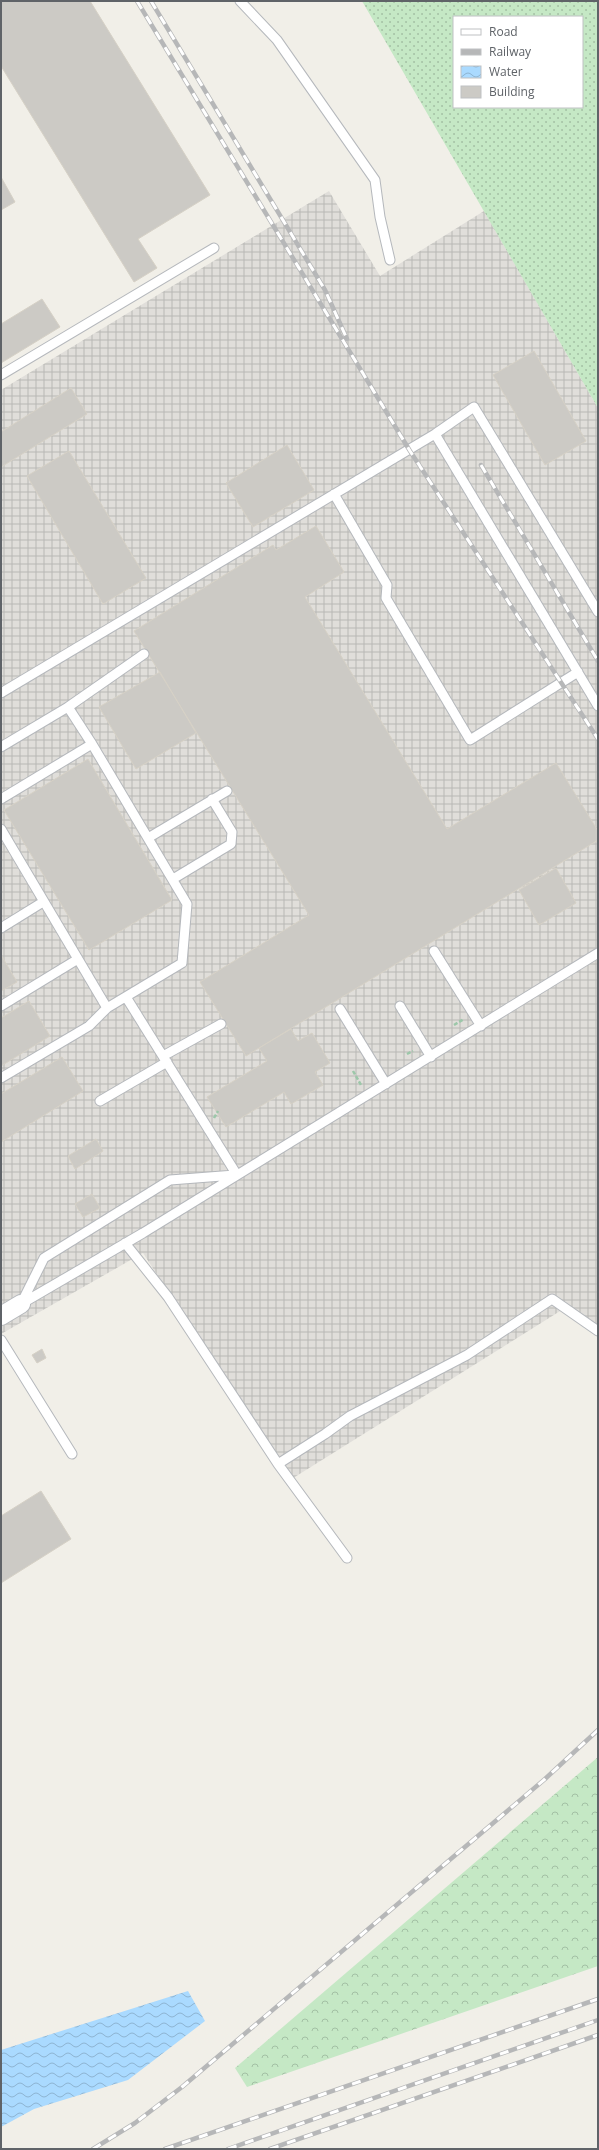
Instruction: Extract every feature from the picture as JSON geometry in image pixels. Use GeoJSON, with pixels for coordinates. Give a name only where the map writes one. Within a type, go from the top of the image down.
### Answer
{"type":"FeatureCollection","features":[{"type":"Feature","properties":{"kind":"street"},"geometry":{"type":"LineString","coordinates":[[2,1312],[21,1304]]}},
{"type":"Feature","properties":{"kind":"lane"},"geometry":{"type":"LineString","coordinates":[[240,1],[277,40],[375,180],[380,217],[390,260]]}},
{"type":"Feature","properties":{"kind":"lane"},"geometry":{"type":"LineString","coordinates":[[1,375],[214,248]]}},
{"type":"Feature","properties":{"kind":"lane"},"geometry":{"type":"LineString","coordinates":[[1,693],[435,434],[474,407],[598,612]]}},
{"type":"Feature","properties":{"kind":"lane"},"geometry":{"type":"LineString","coordinates":[[435,434],[598,706]]}},
{"type":"Feature","properties":{"kind":"lane"},"geometry":{"type":"LineString","coordinates":[[334,494],[387,585],[386,598],[470,740],[578,672]]}},
{"type":"Feature","properties":{"kind":"lane"},"geometry":{"type":"LineString","coordinates":[[1,748],[68,707],[144,654]]}},
{"type":"Feature","properties":{"kind":"lane"},"geometry":{"type":"LineString","coordinates":[[1,1078],[89,1026],[107,1008],[182,963],[188,904],[92,744],[68,707]]}},
{"type":"Feature","properties":{"kind":"lane"},"geometry":{"type":"LineString","coordinates":[[1,799],[92,744]]}},
{"type":"Feature","properties":{"kind":"lane"},"geometry":{"type":"LineString","coordinates":[[148,838],[226,791]]}},
{"type":"Feature","properties":{"kind":"lane"},"geometry":{"type":"LineString","coordinates":[[173,879],[231,844],[232,832],[212,799]]}},
{"type":"Feature","properties":{"kind":"lane"},"geometry":{"type":"LineString","coordinates":[[1,829],[107,1008]]}},
{"type":"Feature","properties":{"kind":"lane"},"geometry":{"type":"LineString","coordinates":[[1,928],[44,902]]}},
{"type":"Feature","properties":{"kind":"lane"},"geometry":{"type":"LineString","coordinates":[[434,951],[481,1026]]}},
{"type":"Feature","properties":{"kind":"lane"},"geometry":{"type":"LineString","coordinates":[[21,1304],[237,1175],[598,953]]}},
{"type":"Feature","properties":{"kind":"lane"},"geometry":{"type":"LineString","coordinates":[[1,1006],[78,959]]}},
{"type":"Feature","properties":{"kind":"lane"},"geometry":{"type":"LineString","coordinates":[[126,997],[237,1175]]}},
{"type":"Feature","properties":{"kind":"lane"},"geometry":{"type":"LineString","coordinates":[[400,1006],[430,1057]]}},
{"type":"Feature","properties":{"kind":"lane"},"geometry":{"type":"LineString","coordinates":[[340,1008],[386,1084]]}},
{"type":"Feature","properties":{"kind":"lane"},"geometry":{"type":"LineString","coordinates":[[100,1101],[221,1024]]}},
{"type":"Feature","properties":{"kind":"lane"},"geometry":{"type":"LineString","coordinates":[[21,1304],[44,1258],[170,1180],[237,1175]]}},
{"type":"Feature","properties":{"kind":"lane"},"geometry":{"type":"LineString","coordinates":[[125,1243],[168,1297],[278,1464],[347,1558]]}},
{"type":"Feature","properties":{"kind":"lane"},"geometry":{"type":"LineString","coordinates":[[278,1464],[350,1416],[467,1355],[552,1299],[598,1331]]}},
{"type":"Feature","properties":{"kind":"lane"},"geometry":{"type":"LineString","coordinates":[[1,1340],[72,1454]]}},
{"type":"Feature","properties":{"kind":"shaded area"},"geometry":{"type":"Polygon","coordinates":[[[329,191],[380,276],[484,211],[598,408],[598,1331],[565,1308],[290,1480],[143,1253],[1,1334],[1,390],[329,191]]]}},
{"type":"Feature","properties":{"kind":"green space"},"geometry":{"type":"Polygon","coordinates":[[[362,1],[598,1],[598,408],[362,1]]]}},
{"type":"Feature","properties":{"kind":"green space"},"geometry":{"type":"Polygon","coordinates":[[[598,1757],[598,1966],[247,2087],[235,2068],[598,1757]]]}},
{"type":"Feature","properties":{"kind":"water"},"geometry":{"type":"Polygon","coordinates":[[[188,1991],[205,2021],[128,2080],[34,2109],[1,2127],[1,2050],[188,1991]]]}},
{"type":"Feature","properties":{"kind":"building"},"geometry":{"type":"Polygon","coordinates":[[[1,1],[90,1],[210,195],[138,239],[157,268],[134,282],[1,66],[1,1]]]}},
{"type":"Feature","properties":{"kind":"building"},"geometry":{"type":"Polygon","coordinates":[[[1,177],[15,202],[1,210],[1,177]]]}},
{"type":"Feature","properties":{"kind":"building"},"geometry":{"type":"Polygon","coordinates":[[[42,299],[60,327],[1,363],[1,324],[42,299]]]}},
{"type":"Feature","properties":{"kind":"building"},"geometry":{"type":"Polygon","coordinates":[[[534,351],[586,441],[545,465],[493,375],[534,351]]]}},
{"type":"Feature","properties":{"kind":"building"},"geometry":{"type":"Polygon","coordinates":[[[71,388],[87,414],[1,467],[1,432],[71,388]]]}},
{"type":"Feature","properties":{"kind":"building"},"geometry":{"type":"Polygon","coordinates":[[[287,445],[314,490],[253,527],[226,483],[287,445]]]}},
{"type":"Feature","properties":{"kind":"building"},"geometry":{"type":"Polygon","coordinates":[[[69,451],[146,578],[103,604],[27,476],[69,451]]]}},
{"type":"Feature","properties":{"kind":"building"},"geometry":{"type":"Polygon","coordinates":[[[316,526],[344,572],[305,597],[447,829],[556,763],[598,831],[598,840],[246,1056],[200,982],[309,915],[134,631],[273,545],[276,550],[316,526]]]}},
{"type":"Feature","properties":{"kind":"building"},"geometry":{"type":"Polygon","coordinates":[[[160,672],[196,733],[136,769],[99,707],[160,672]]]}},
{"type":"Feature","properties":{"kind":"building"},"geometry":{"type":"Polygon","coordinates":[[[88,759],[172,900],[89,950],[4,810],[88,759]]]}},
{"type":"Feature","properties":{"kind":"building"},"geometry":{"type":"Polygon","coordinates":[[[556,868],[576,903],[539,925],[519,890],[556,868]]]}},
{"type":"Feature","properties":{"kind":"building"},"geometry":{"type":"Polygon","coordinates":[[[1,955],[17,982],[1,991],[1,955]]]}},
{"type":"Feature","properties":{"kind":"building"},"geometry":{"type":"Polygon","coordinates":[[[29,1001],[50,1036],[1,1066],[1,1018],[29,1001]]]}},
{"type":"Feature","properties":{"kind":"building"},"geometry":{"type":"Polygon","coordinates":[[[291,1029],[298,1041],[312,1033],[330,1063],[315,1072],[323,1085],[291,1104],[284,1092],[226,1127],[207,1097],[267,1061],[259,1048],[291,1029]]]}},
{"type":"Feature","properties":{"kind":"building"},"geometry":{"type":"Polygon","coordinates":[[[62,1057],[83,1091],[1,1142],[1,1094],[62,1057]]]}},
{"type":"Feature","properties":{"kind":"building"},"geometry":{"type":"Polygon","coordinates":[[[96,1139],[103,1151],[75,1169],[68,1156],[96,1139]]]}},
{"type":"Feature","properties":{"kind":"building"},"geometry":{"type":"Polygon","coordinates":[[[92,1194],[100,1208],[83,1217],[75,1204],[92,1194]]]}},
{"type":"Feature","properties":{"kind":"building"},"geometry":{"type":"Polygon","coordinates":[[[42,1349],[46,1358],[37,1363],[32,1355],[42,1349]]]}},
{"type":"Feature","properties":{"kind":"building"},"geometry":{"type":"Polygon","coordinates":[[[41,1491],[71,1539],[1,1583],[1,1516],[41,1491]]]}},
{"type":"Feature","properties":{"kind":"railway"},"geometry":{"type":"LineString","coordinates":[[137,1],[410,451],[598,739]]}},
{"type":"Feature","properties":{"kind":"railway"},"geometry":{"type":"LineString","coordinates":[[151,1],[325,290],[347,339]]}},
{"type":"Feature","properties":{"kind":"railway"},"geometry":{"type":"LineString","coordinates":[[481,465],[598,661]]}},
{"type":"Feature","properties":{"kind":"railway"},"geometry":{"type":"LineString","coordinates":[[93,2149],[135,2123],[182,2087],[545,1779],[598,1730]]}},
{"type":"Feature","properties":{"kind":"railway"},"geometry":{"type":"LineString","coordinates":[[165,2149],[598,1999]]}},
{"type":"Feature","properties":{"kind":"railway"},"geometry":{"type":"LineString","coordinates":[[228,2149],[598,2020]]}},
{"type":"Feature","properties":{"kind":"railway"},"geometry":{"type":"LineString","coordinates":[[270,2149],[598,2035]]}}]}
